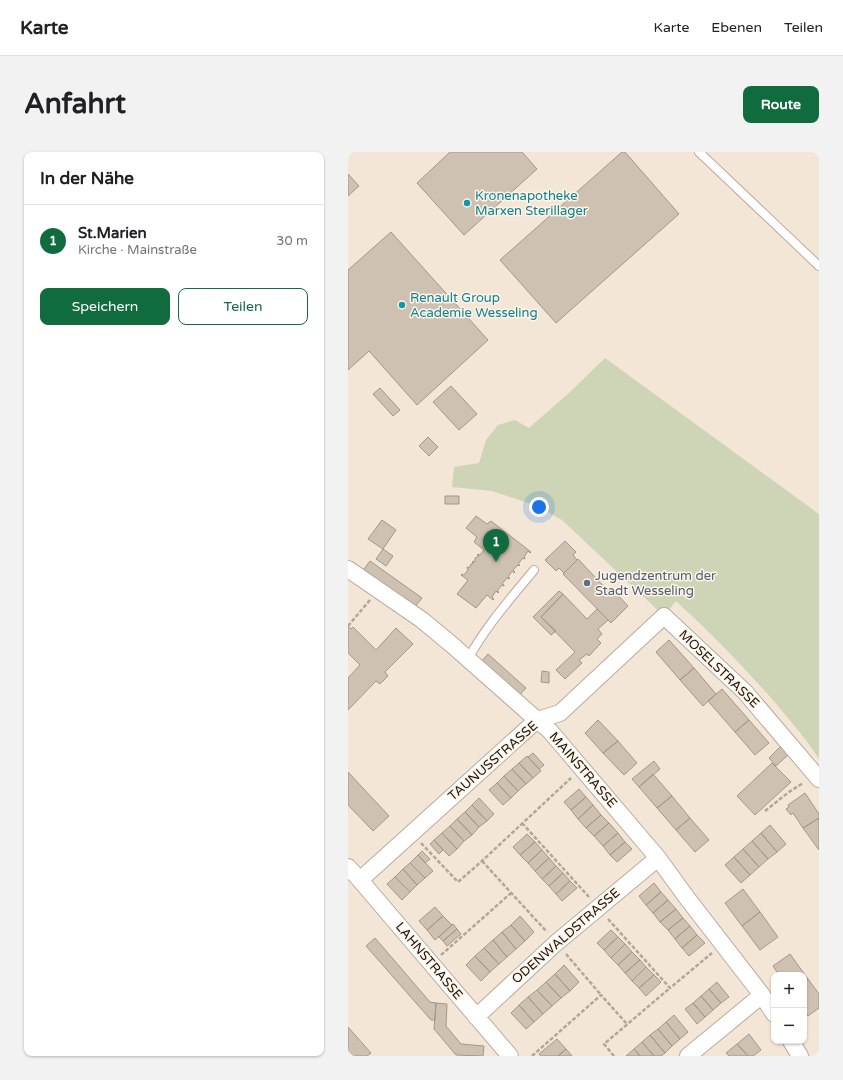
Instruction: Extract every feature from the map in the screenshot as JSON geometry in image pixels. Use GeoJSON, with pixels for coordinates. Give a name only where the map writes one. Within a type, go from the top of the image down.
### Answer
{"type":"FeatureCollection","features":[{"type":"Feature","properties":{"kind":"street","name":"MAINSTRASSE"},"geometry":{"type":"LineString","coordinates":[[348,569],[422,620],[550,731],[658,858],[762,995],[771,1009]]}},
{"type":"Feature","properties":{"kind":"street","name":"TAUNUSSTRASSE"},"geometry":{"type":"LineString","coordinates":[[360,880],[537,720],[560,713],[664,616]]}},
{"type":"Feature","properties":{"kind":"street","name":"MOSELSTRASSE"},"geometry":{"type":"LineString","coordinates":[[664,616],[745,692],[819,778]]}},
{"type":"Feature","properties":{"kind":"street","name":"ODENWALDSTRASSE"},"geometry":{"type":"LineString","coordinates":[[476,1017],[556,943],[658,858]]}},
{"type":"Feature","properties":{"kind":"street","name":"LAHNSTRASSE"},"geometry":{"type":"LineString","coordinates":[[348,867],[510,1056]]}},
{"type":"Feature","properties":{"kind":"street"},"geometry":{"type":"LineString","coordinates":[[688,1056],[762,995]]}},
{"type":"Feature","properties":{"kind":"street"},"geometry":{"type":"LineString","coordinates":[[793,1044],[800,1056]]}},
{"type":"Feature","properties":{"kind":"lane"},"geometry":{"type":"LineString","coordinates":[[699,152],[819,266]]}},
{"type":"Feature","properties":{"kind":"lane"},"geometry":{"type":"LineString","coordinates":[[468,659],[489,627],[534,570]]}},
{"type":"Feature","properties":{"kind":"path"},"geometry":{"type":"LineString","coordinates":[[348,626],[378,590]]}},
{"type":"Feature","properties":{"kind":"path"},"geometry":{"type":"LineString","coordinates":[[412,834],[458,882],[582,768]]}},
{"type":"Feature","properties":{"kind":"path"},"geometry":{"type":"LineString","coordinates":[[765,811],[794,788]]}},
{"type":"Feature","properties":{"kind":"path"},"geometry":{"type":"LineString","coordinates":[[522,823],[670,988]]}},
{"type":"Feature","properties":{"kind":"path"},"geometry":{"type":"LineString","coordinates":[[482,861],[627,1024]]}},
{"type":"Feature","properties":{"kind":"path"},"geometry":{"type":"LineString","coordinates":[[432,964],[511,893]]}},
{"type":"Feature","properties":{"kind":"path"},"geometry":{"type":"LineString","coordinates":[[614,1056],[604,1044],[722,944]]}},
{"type":"Feature","properties":{"kind":"path"},"geometry":{"type":"LineString","coordinates":[[532,1056],[601,994]]}},
{"type":"Feature","properties":{"kind":"green space"},"geometry":{"type":"Polygon","coordinates":[[[605,358],[819,514],[819,759],[794,725],[754,679],[716,639],[676,601],[664,616],[562,520],[537,506],[492,491],[452,487],[454,467],[479,463],[486,440],[498,425],[515,420],[529,428],[570,392],[605,358]]]}},
{"type":"Feature","properties":{"kind":"building","name":"Kronenapotheke Marxen Sterillager"},"geometry":{"type":"Polygon","coordinates":[[[450,152],[522,152],[537,169],[464,235],[417,183],[450,152]]]}},
{"type":"Feature","properties":{"kind":"building"},"geometry":{"type":"Polygon","coordinates":[[[622,152],[625,152],[679,214],[556,323],[500,260],[622,152]]]}},
{"type":"Feature","properties":{"kind":"building"},"geometry":{"type":"Polygon","coordinates":[[[348,174],[359,186],[348,196],[348,174]]]}},
{"type":"Feature","properties":{"kind":"building","name":"Renault Group Academie Wesseling"},"geometry":{"type":"Polygon","coordinates":[[[391,232],[488,340],[417,405],[369,351],[348,370],[348,270],[391,232]]]}},
{"type":"Feature","properties":{"kind":"building"},"geometry":{"type":"Polygon","coordinates":[[[451,386],[477,414],[459,430],[433,402],[451,386]]]}},
{"type":"Feature","properties":{"kind":"building"},"geometry":{"type":"Polygon","coordinates":[[[380,388],[400,410],[393,416],[373,394],[380,388]]]}},
{"type":"Feature","properties":{"kind":"building"},"geometry":{"type":"Polygon","coordinates":[[[428,437],[438,447],[429,456],[419,446],[428,437]]]}},
{"type":"Feature","properties":{"kind":"building"},"geometry":{"type":"Polygon","coordinates":[[[445,496],[459,496],[459,504],[445,504],[445,496]]]}},
{"type":"Feature","properties":{"kind":"building"},"geometry":{"type":"Polygon","coordinates":[[[476,516],[487,524],[491,521],[531,552],[530,553],[528,551],[524,557],[525,559],[523,558],[518,564],[520,565],[513,570],[515,572],[514,573],[512,571],[508,577],[510,578],[507,578],[502,584],[504,586],[502,585],[497,591],[499,592],[498,593],[496,591],[492,597],[494,599],[493,600],[487,595],[476,608],[457,594],[468,580],[461,575],[464,575],[468,570],[467,567],[469,568],[471,564],[474,563],[472,562],[473,561],[475,562],[475,558],[479,556],[477,555],[480,555],[484,550],[474,542],[477,537],[466,528],[476,516]]]}},
{"type":"Feature","properties":{"kind":"building"},"geometry":{"type":"Polygon","coordinates":[[[382,520],[396,530],[383,549],[368,539],[382,520]]]}},
{"type":"Feature","properties":{"kind":"building"},"geometry":{"type":"Polygon","coordinates":[[[565,541],[576,552],[573,555],[577,560],[564,573],[559,568],[556,571],[545,560],[565,541]]]}},
{"type":"Feature","properties":{"kind":"building"},"geometry":{"type":"Polygon","coordinates":[[[383,549],[393,556],[386,566],[376,559],[383,549]]]}},
{"type":"Feature","properties":{"kind":"building","name":"Jugendzentrum der Stadt Wesseling"},"geometry":{"type":"Polygon","coordinates":[[[578,559],[612,595],[615,592],[628,606],[611,623],[563,574],[578,559]]]}},
{"type":"Feature","properties":{"kind":"building"},"geometry":{"type":"Polygon","coordinates":[[[370,561],[422,598],[411,612],[359,576],[370,561]]]}},
{"type":"Feature","properties":{"kind":"building"},"geometry":{"type":"Polygon","coordinates":[[[559,591],[563,594],[541,617],[556,631],[551,635],[533,617],[559,591]]]}},
{"type":"Feature","properties":{"kind":"building"},"geometry":{"type":"Polygon","coordinates":[[[563,594],[587,619],[597,609],[608,620],[598,629],[602,634],[597,639],[601,643],[589,656],[587,654],[579,660],[582,663],[565,679],[556,670],[575,652],[541,617],[563,594]]]}},
{"type":"Feature","properties":{"kind":"building"},"geometry":{"type":"Polygon","coordinates":[[[348,626],[351,629],[353,627],[376,650],[396,628],[413,644],[385,672],[388,676],[380,684],[376,681],[348,710],[348,678],[360,665],[348,653],[348,626]]]}},
{"type":"Feature","properties":{"kind":"building"},"geometry":{"type":"Polygon","coordinates":[[[669,640],[694,668],[680,680],[656,652],[669,640]]]}},
{"type":"Feature","properties":{"kind":"building"},"geometry":{"type":"Polygon","coordinates":[[[488,654],[526,688],[517,698],[479,664],[488,654]]]}},
{"type":"Feature","properties":{"kind":"building"},"geometry":{"type":"Polygon","coordinates":[[[694,668],[716,694],[703,706],[680,680],[694,668]]]}},
{"type":"Feature","properties":{"kind":"building"},"geometry":{"type":"Polygon","coordinates":[[[542,671],[549,672],[549,683],[541,682],[542,671]]]}},
{"type":"Feature","properties":{"kind":"building"},"geometry":{"type":"Polygon","coordinates":[[[722,689],[749,720],[735,732],[708,701],[722,689]]]}},
{"type":"Feature","properties":{"kind":"building"},"geometry":{"type":"Polygon","coordinates":[[[598,720],[618,741],[603,753],[585,733],[598,720]]]}},
{"type":"Feature","properties":{"kind":"building"},"geometry":{"type":"Polygon","coordinates":[[[749,720],[769,743],[755,755],[735,732],[749,720]]]}},
{"type":"Feature","properties":{"kind":"building"},"geometry":{"type":"Polygon","coordinates":[[[618,741],[637,763],[624,775],[603,753],[618,741]]]}},
{"type":"Feature","properties":{"kind":"building"},"geometry":{"type":"Polygon","coordinates":[[[781,746],[789,754],[776,766],[769,758],[781,746]]]}},
{"type":"Feature","properties":{"kind":"building"},"geometry":{"type":"Polygon","coordinates":[[[533,753],[544,765],[539,769],[528,757],[533,753]]]}},
{"type":"Feature","properties":{"kind":"building"},"geometry":{"type":"Polygon","coordinates":[[[527,756],[541,771],[533,778],[519,763],[527,756]]]}},
{"type":"Feature","properties":{"kind":"building"},"geometry":{"type":"Polygon","coordinates":[[[654,761],[660,769],[639,787],[632,779],[654,761]]]}},
{"type":"Feature","properties":{"kind":"building"},"geometry":{"type":"Polygon","coordinates":[[[519,763],[533,778],[526,784],[512,769],[519,763]]]}},
{"type":"Feature","properties":{"kind":"building"},"geometry":{"type":"Polygon","coordinates":[[[772,763],[791,782],[755,815],[737,796],[772,763]]]}},
{"type":"Feature","properties":{"kind":"building"},"geometry":{"type":"Polygon","coordinates":[[[512,769],[526,784],[518,791],[504,776],[512,769]]]}},
{"type":"Feature","properties":{"kind":"building"},"geometry":{"type":"Polygon","coordinates":[[[348,772],[389,816],[373,831],[348,805],[348,772]]]}},
{"type":"Feature","properties":{"kind":"building"},"geometry":{"type":"Polygon","coordinates":[[[653,774],[672,796],[657,808],[639,787],[653,774]]]}},
{"type":"Feature","properties":{"kind":"building"},"geometry":{"type":"Polygon","coordinates":[[[504,776],[518,791],[511,798],[497,783],[504,776]]]}},
{"type":"Feature","properties":{"kind":"building"},"geometry":{"type":"Polygon","coordinates":[[[497,783],[511,798],[503,805],[489,790],[497,783]]]}},
{"type":"Feature","properties":{"kind":"building"},"geometry":{"type":"Polygon","coordinates":[[[579,789],[586,797],[571,810],[564,802],[579,789]]]}},
{"type":"Feature","properties":{"kind":"building"},"geometry":{"type":"Polygon","coordinates":[[[805,793],[819,814],[819,818],[803,828],[793,813],[791,815],[786,809],[789,807],[788,805],[805,793]]]}},
{"type":"Feature","properties":{"kind":"building"},"geometry":{"type":"Polygon","coordinates":[[[672,796],[690,818],[676,830],[657,808],[672,796]]]}},
{"type":"Feature","properties":{"kind":"building"},"geometry":{"type":"Polygon","coordinates":[[[586,797],[593,805],[578,819],[571,810],[586,797]]]}},
{"type":"Feature","properties":{"kind":"building"},"geometry":{"type":"Polygon","coordinates":[[[479,798],[494,814],[487,821],[472,805],[479,798]]]}},
{"type":"Feature","properties":{"kind":"building"},"geometry":{"type":"Polygon","coordinates":[[[472,805],[487,821],[479,827],[465,812],[472,805]]]}},
{"type":"Feature","properties":{"kind":"building"},"geometry":{"type":"Polygon","coordinates":[[[593,805],[601,815],[586,828],[578,819],[593,805]]]}},
{"type":"Feature","properties":{"kind":"building"},"geometry":{"type":"Polygon","coordinates":[[[465,812],[479,827],[472,835],[457,819],[465,812]]]}},
{"type":"Feature","properties":{"kind":"building"},"geometry":{"type":"Polygon","coordinates":[[[601,815],[609,823],[594,836],[586,828],[601,815]]]}},
{"type":"Feature","properties":{"kind":"building"},"geometry":{"type":"Polygon","coordinates":[[[690,818],[709,840],[695,852],[676,830],[690,818]]]}},
{"type":"Feature","properties":{"kind":"building"},"geometry":{"type":"Polygon","coordinates":[[[819,818],[819,850],[803,828],[819,818]]]}},
{"type":"Feature","properties":{"kind":"building"},"geometry":{"type":"Polygon","coordinates":[[[457,819],[472,835],[464,841],[450,826],[457,819]]]}},
{"type":"Feature","properties":{"kind":"building"},"geometry":{"type":"Polygon","coordinates":[[[609,823],[618,833],[603,846],[594,836],[609,823]]]}},
{"type":"Feature","properties":{"kind":"building"},"geometry":{"type":"Polygon","coordinates":[[[770,825],[786,844],[777,852],[761,833],[770,825]]]}},
{"type":"Feature","properties":{"kind":"building"},"geometry":{"type":"Polygon","coordinates":[[[450,826],[464,841],[457,849],[442,833],[450,826]]]}},
{"type":"Feature","properties":{"kind":"building"},"geometry":{"type":"Polygon","coordinates":[[[442,833],[457,849],[449,856],[434,840],[442,833]]]}},
{"type":"Feature","properties":{"kind":"building"},"geometry":{"type":"Polygon","coordinates":[[[618,833],[625,842],[610,855],[603,846],[618,833]]]}},
{"type":"Feature","properties":{"kind":"building"},"geometry":{"type":"Polygon","coordinates":[[[761,833],[777,852],[768,859],[752,841],[761,833]]]}},
{"type":"Feature","properties":{"kind":"building"},"geometry":{"type":"Polygon","coordinates":[[[527,834],[535,842],[520,855],[513,847],[527,834]]]}},
{"type":"Feature","properties":{"kind":"building"},"geometry":{"type":"Polygon","coordinates":[[[434,840],[443,850],[439,854],[430,844],[434,840]]]}},
{"type":"Feature","properties":{"kind":"building"},"geometry":{"type":"Polygon","coordinates":[[[752,841],[768,859],[759,867],[743,849],[752,841]]]}},
{"type":"Feature","properties":{"kind":"building"},"geometry":{"type":"Polygon","coordinates":[[[535,842],[542,850],[528,863],[520,855],[535,842]]]}},
{"type":"Feature","properties":{"kind":"building"},"geometry":{"type":"Polygon","coordinates":[[[625,842],[632,849],[617,862],[610,855],[625,842]]]}},
{"type":"Feature","properties":{"kind":"building"},"geometry":{"type":"Polygon","coordinates":[[[743,849],[759,867],[750,875],[734,857],[743,849]]]}},
{"type":"Feature","properties":{"kind":"building"},"geometry":{"type":"Polygon","coordinates":[[[542,850],[549,858],[535,871],[528,863],[542,850]]]}},
{"type":"Feature","properties":{"kind":"building"},"geometry":{"type":"Polygon","coordinates":[[[422,851],[430,859],[425,863],[418,855],[422,851]]]}},
{"type":"Feature","properties":{"kind":"building"},"geometry":{"type":"Polygon","coordinates":[[[418,855],[433,871],[425,878],[410,863],[418,855]]]}},
{"type":"Feature","properties":{"kind":"building"},"geometry":{"type":"Polygon","coordinates":[[[734,857],[750,875],[741,883],[725,865],[734,857]]]}},
{"type":"Feature","properties":{"kind":"building"},"geometry":{"type":"Polygon","coordinates":[[[549,858],[556,866],[542,879],[535,871],[549,858]]]}},
{"type":"Feature","properties":{"kind":"building"},"geometry":{"type":"Polygon","coordinates":[[[410,863],[425,878],[417,885],[403,869],[410,863]]]}},
{"type":"Feature","properties":{"kind":"building"},"geometry":{"type":"Polygon","coordinates":[[[556,866],[563,873],[549,886],[542,879],[556,866]]]}},
{"type":"Feature","properties":{"kind":"building"},"geometry":{"type":"Polygon","coordinates":[[[403,869],[417,885],[410,892],[395,877],[403,869]]]}},
{"type":"Feature","properties":{"kind":"building"},"geometry":{"type":"Polygon","coordinates":[[[563,873],[570,881],[556,894],[549,886],[563,873]]]}},
{"type":"Feature","properties":{"kind":"building"},"geometry":{"type":"Polygon","coordinates":[[[395,877],[410,892],[402,900],[387,884],[395,877]]]}},
{"type":"Feature","properties":{"kind":"building"},"geometry":{"type":"Polygon","coordinates":[[[570,881],[577,888],[562,901],[556,894],[570,881]]]}},
{"type":"Feature","properties":{"kind":"building"},"geometry":{"type":"Polygon","coordinates":[[[654,883],[661,892],[646,905],[639,896],[654,883]]]}},
{"type":"Feature","properties":{"kind":"building"},"geometry":{"type":"Polygon","coordinates":[[[743,889],[760,912],[742,926],[725,903],[743,889]]]}},
{"type":"Feature","properties":{"kind":"building"},"geometry":{"type":"Polygon","coordinates":[[[661,892],[668,900],[653,913],[646,905],[661,892]]]}},
{"type":"Feature","properties":{"kind":"building"},"geometry":{"type":"Polygon","coordinates":[[[668,900],[676,909],[660,922],[653,913],[668,900]]]}},
{"type":"Feature","properties":{"kind":"building"},"geometry":{"type":"Polygon","coordinates":[[[435,907],[443,916],[427,930],[419,921],[435,907]]]}},
{"type":"Feature","properties":{"kind":"building"},"geometry":{"type":"Polygon","coordinates":[[[676,909],[683,918],[668,930],[660,922],[676,909]]]}},
{"type":"Feature","properties":{"kind":"building"},"geometry":{"type":"Polygon","coordinates":[[[760,912],[778,937],[760,950],[742,926],[760,912]]]}},
{"type":"Feature","properties":{"kind":"building"},"geometry":{"type":"Polygon","coordinates":[[[443,916],[452,925],[435,940],[427,930],[443,916]]]}},
{"type":"Feature","properties":{"kind":"building"},"geometry":{"type":"Polygon","coordinates":[[[520,916],[534,932],[525,941],[511,925],[520,916]]]}},
{"type":"Feature","properties":{"kind":"building"},"geometry":{"type":"Polygon","coordinates":[[[683,918],[690,926],[675,939],[668,930],[683,918]]]}},
{"type":"Feature","properties":{"kind":"building"},"geometry":{"type":"Polygon","coordinates":[[[453,924],[457,929],[443,941],[439,937],[453,924]]]}},
{"type":"Feature","properties":{"kind":"building"},"geometry":{"type":"Polygon","coordinates":[[[511,925],[525,941],[516,949],[502,932],[511,925]]]}},
{"type":"Feature","properties":{"kind":"building"},"geometry":{"type":"Polygon","coordinates":[[[690,926],[697,935],[682,948],[675,939],[690,926]]]}},
{"type":"Feature","properties":{"kind":"building"},"geometry":{"type":"Polygon","coordinates":[[[457,929],[461,934],[447,946],[443,941],[457,929]]]}},
{"type":"Feature","properties":{"kind":"building"},"geometry":{"type":"Polygon","coordinates":[[[611,930],[618,937],[604,950],[597,943],[611,930]]]}},
{"type":"Feature","properties":{"kind":"building"},"geometry":{"type":"Polygon","coordinates":[[[502,932],[516,949],[507,957],[493,940],[502,932]]]}},
{"type":"Feature","properties":{"kind":"building"},"geometry":{"type":"Polygon","coordinates":[[[697,935],[705,943],[689,956],[682,948],[697,935]]]}},
{"type":"Feature","properties":{"kind":"building"},"geometry":{"type":"Polygon","coordinates":[[[618,937],[625,944],[611,958],[604,950],[618,937]]]}},
{"type":"Feature","properties":{"kind":"building"},"geometry":{"type":"Polygon","coordinates":[[[375,938],[430,1002],[436,1003],[435,1020],[431,1020],[366,946],[375,938]]]}},
{"type":"Feature","properties":{"kind":"building"},"geometry":{"type":"Polygon","coordinates":[[[493,940],[507,957],[499,964],[484,948],[493,940]]]}},
{"type":"Feature","properties":{"kind":"building"},"geometry":{"type":"Polygon","coordinates":[[[625,944],[632,952],[618,965],[611,958],[625,944]]]}},
{"type":"Feature","properties":{"kind":"building"},"geometry":{"type":"Polygon","coordinates":[[[484,948],[499,964],[490,972],[475,956],[484,948]]]}},
{"type":"Feature","properties":{"kind":"building"},"geometry":{"type":"Polygon","coordinates":[[[632,952],[640,960],[625,973],[618,965],[632,952]]]}},
{"type":"Feature","properties":{"kind":"building"},"geometry":{"type":"Polygon","coordinates":[[[790,954],[803,972],[777,972],[773,966],[790,954]]]}},
{"type":"Feature","properties":{"kind":"building"},"geometry":{"type":"Polygon","coordinates":[[[475,956],[490,972],[481,981],[466,965],[475,956]]]}},
{"type":"Feature","properties":{"kind":"building"},"geometry":{"type":"Polygon","coordinates":[[[640,960],[646,967],[632,981],[625,973],[640,960]]]}},
{"type":"Feature","properties":{"kind":"building"},"geometry":{"type":"Polygon","coordinates":[[[564,965],[579,982],[570,991],[555,974],[564,965]]]}},
{"type":"Feature","properties":{"kind":"building"},"geometry":{"type":"Polygon","coordinates":[[[646,967],[654,975],[639,988],[632,981],[646,967]]]}},
{"type":"Feature","properties":{"kind":"building"},"geometry":{"type":"Polygon","coordinates":[[[555,974],[570,991],[561,998],[546,982],[555,974]]]}},
{"type":"Feature","properties":{"kind":"building"},"geometry":{"type":"Polygon","coordinates":[[[654,975],[661,982],[646,996],[639,988],[654,975]]]}},
{"type":"Feature","properties":{"kind":"building"},"geometry":{"type":"Polygon","coordinates":[[[808,979],[819,994],[819,1008],[808,1016],[807,1014],[808,979]]]}},
{"type":"Feature","properties":{"kind":"building"},"geometry":{"type":"Polygon","coordinates":[[[546,982],[561,998],[552,1006],[537,990],[546,982]]]}},
{"type":"Feature","properties":{"kind":"building"},"geometry":{"type":"Polygon","coordinates":[[[717,982],[729,997],[721,1003],[709,989],[717,982]]]}},
{"type":"Feature","properties":{"kind":"building"},"geometry":{"type":"Polygon","coordinates":[[[709,989],[721,1003],[713,1010],[701,996],[709,989]]]}},
{"type":"Feature","properties":{"kind":"building"},"geometry":{"type":"Polygon","coordinates":[[[537,990],[552,1006],[543,1014],[528,997],[537,990]]]}},
{"type":"Feature","properties":{"kind":"building"},"geometry":{"type":"Polygon","coordinates":[[[701,996],[713,1010],[705,1017],[693,1003],[701,996]]]}},
{"type":"Feature","properties":{"kind":"building"},"geometry":{"type":"Polygon","coordinates":[[[528,997],[543,1014],[534,1022],[519,1005],[528,997]]]}},
{"type":"Feature","properties":{"kind":"building"},"geometry":{"type":"Polygon","coordinates":[[[436,1003],[447,1004],[446,1026],[461,1044],[484,1046],[483,1056],[456,1055],[434,1029],[436,1003]]]}},
{"type":"Feature","properties":{"kind":"building"},"geometry":{"type":"Polygon","coordinates":[[[693,1003],[705,1017],[697,1024],[685,1009],[693,1003]]]}},
{"type":"Feature","properties":{"kind":"building"},"geometry":{"type":"Polygon","coordinates":[[[519,1005],[534,1022],[526,1029],[511,1013],[519,1005]]]}},
{"type":"Feature","properties":{"kind":"building"},"geometry":{"type":"Polygon","coordinates":[[[674,1015],[688,1032],[680,1039],[666,1022],[674,1015]]]}},
{"type":"Feature","properties":{"kind":"building"},"geometry":{"type":"Polygon","coordinates":[[[666,1022],[680,1039],[672,1046],[658,1029],[666,1022]]]}},
{"type":"Feature","properties":{"kind":"building"},"geometry":{"type":"Polygon","coordinates":[[[348,1027],[371,1053],[367,1056],[348,1056],[348,1027]]]}},
{"type":"Feature","properties":{"kind":"building"},"geometry":{"type":"Polygon","coordinates":[[[658,1029],[672,1046],[665,1053],[650,1035],[658,1029]]]}},
{"type":"Feature","properties":{"kind":"building"},"geometry":{"type":"Polygon","coordinates":[[[749,1034],[761,1050],[753,1056],[748,1056],[737,1044],[749,1034]]]}},
{"type":"Feature","properties":{"kind":"building"},"geometry":{"type":"Polygon","coordinates":[[[650,1035],[665,1053],[661,1056],[654,1056],[642,1042],[650,1035]]]}},
{"type":"Feature","properties":{"kind":"building"},"geometry":{"type":"Polygon","coordinates":[[[557,1039],[566,1049],[558,1056],[541,1056],[539,1054],[557,1039]]]}},
{"type":"Feature","properties":{"kind":"building"},"geometry":{"type":"Polygon","coordinates":[[[642,1042],[654,1056],[640,1056],[634,1049],[642,1042]]]}},
{"type":"Feature","properties":{"kind":"building"},"geometry":{"type":"Polygon","coordinates":[[[737,1044],[748,1056],[729,1056],[726,1053],[737,1044]]]}},
{"type":"Feature","properties":{"kind":"building"},"geometry":{"type":"Polygon","coordinates":[[[566,1049],[572,1056],[558,1056],[566,1049]]]}},
{"type":"Feature","properties":{"kind":"building"},"geometry":{"type":"Polygon","coordinates":[[[634,1049],[640,1056],[626,1056],[634,1049]]]}},
{"type":"Feature","properties":{"kind":"place","name":"Kronenapotheke Marxen Sterillager"},"geometry":{"type":"Point","coordinates":[467,203]}},
{"type":"Feature","properties":{"kind":"place","name":"Renault Group Academie Wesseling"},"geometry":{"type":"Point","coordinates":[402,305]}},
{"type":"Feature","properties":{"kind":"place","name":"St.Marien"},"geometry":{"type":"Point","coordinates":[496,562]}},
{"type":"Feature","properties":{"kind":"place","name":"Jugendzentrum der Stadt Wesseling"},"geometry":{"type":"Point","coordinates":[587,583]}}]}
